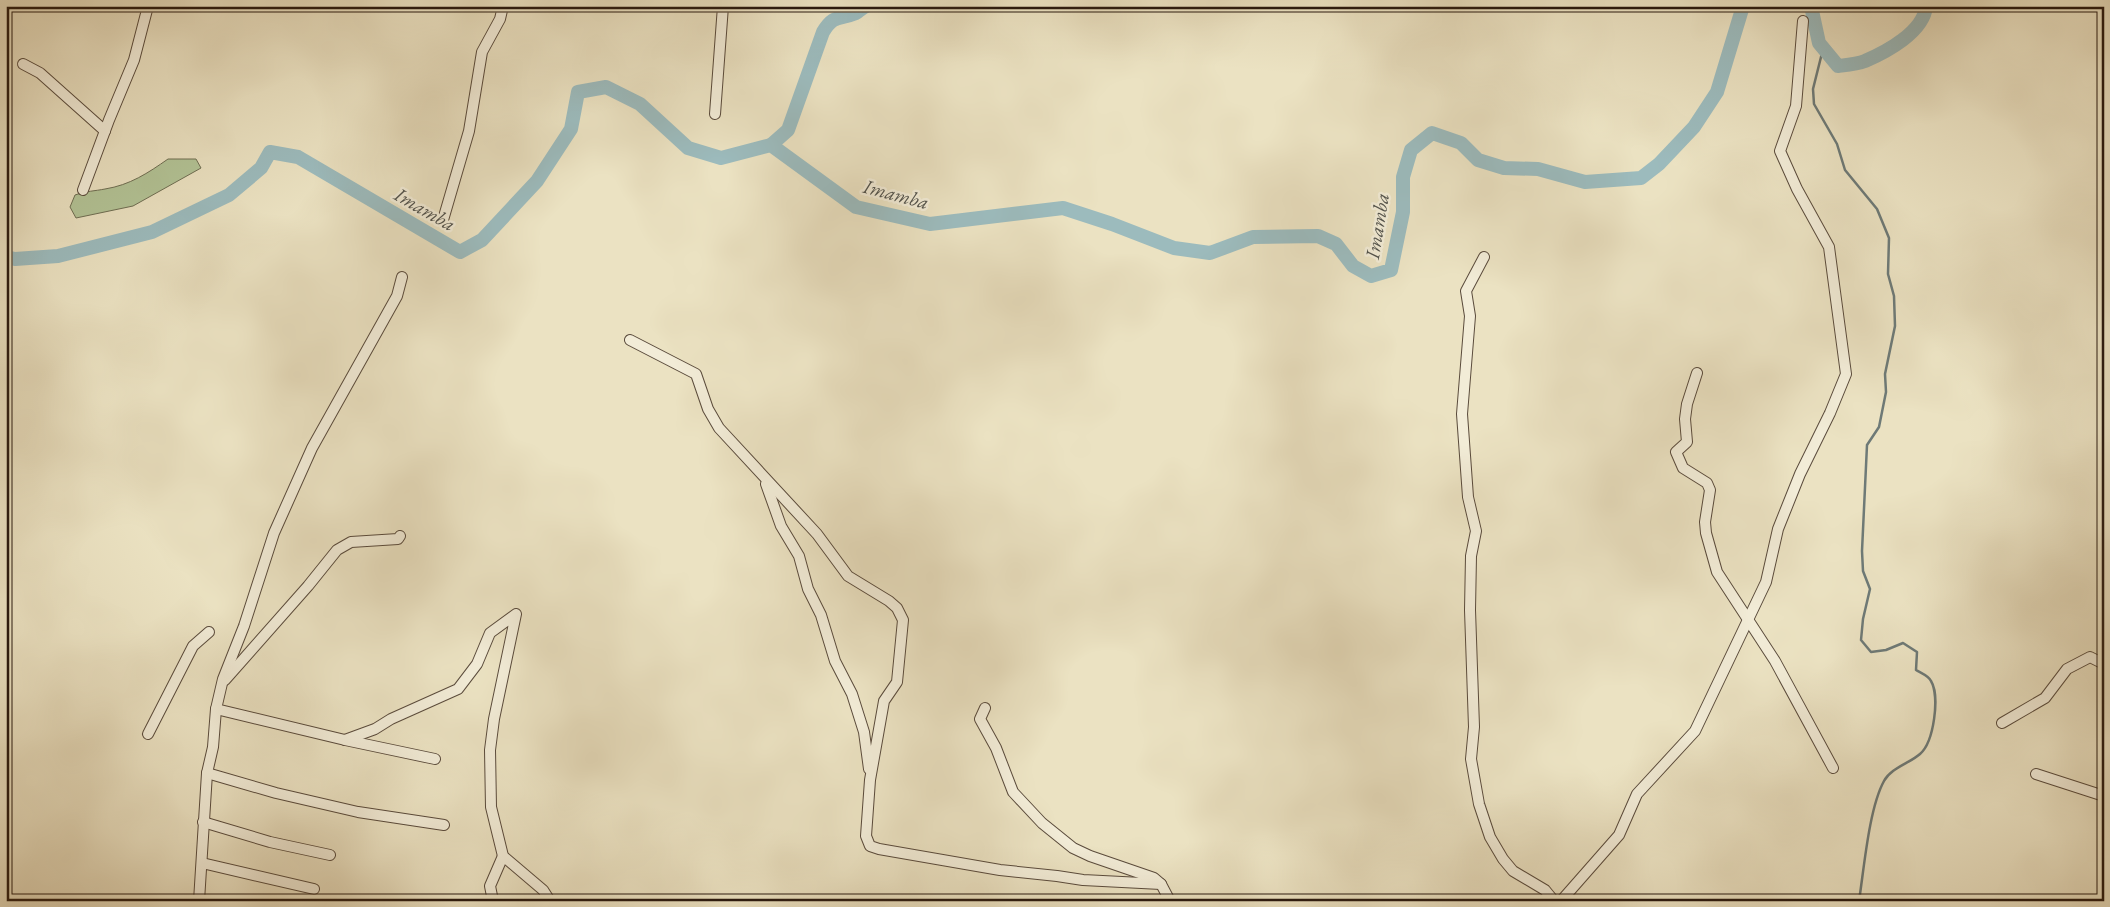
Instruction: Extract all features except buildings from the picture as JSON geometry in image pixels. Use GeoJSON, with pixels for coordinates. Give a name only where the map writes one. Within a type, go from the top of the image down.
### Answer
{"type":"FeatureCollection","features":[{"type":"Feature","properties":{"kind":"street"},"geometry":{"type":"LineString","coordinates":[[84,190],[105,131],[134,60],[148,6]]}},
{"type":"Feature","properties":{"kind":"street"},"geometry":{"type":"LineString","coordinates":[[442,220],[469,131],[482,52],[500,19],[502,6]]}},
{"type":"Feature","properties":{"kind":"street"},"geometry":{"type":"LineString","coordinates":[[715,114],[723,6]]}},
{"type":"Feature","properties":{"kind":"street"},"geometry":{"type":"LineString","coordinates":[[1561,901],[1619,835],[1637,794],[1695,731],[1766,582],[1778,529],[1800,474],[1830,413],[1846,374],[1829,247],[1797,189],[1780,151],[1796,106],[1803,21]]}},
{"type":"Feature","properties":{"kind":"street"},"geometry":{"type":"LineString","coordinates":[[23,64],[40,73],[105,131]]}},
{"type":"Feature","properties":{"kind":"street"},"geometry":{"type":"LineString","coordinates":[[1484,257],[1466,291],[1470,316],[1462,414],[1468,496],[1476,531],[1471,556],[1470,592],[1474,727],[1471,758],[1479,804],[1490,837],[1503,859],[1513,871],[1545,890],[1554,901]]}},
{"type":"Feature","properties":{"kind":"street"},"geometry":{"type":"LineString","coordinates":[[199,901],[207,773],[213,747],[216,709],[222,682],[244,626],[274,534],[312,448],[397,296],[402,277]]}},
{"type":"Feature","properties":{"kind":"street"},"geometry":{"type":"LineString","coordinates":[[630,340],[696,374],[708,409],[719,428],[765,480],[817,534],[848,576],[897,608],[903,620],[898,682],[884,701],[870,780],[866,836],[870,846],[879,850],[1000,870],[1083,880],[1161,884]]}},
{"type":"Feature","properties":{"kind":"street"},"geometry":{"type":"LineString","coordinates":[[1698,373],[1687,404],[1685,420],[1687,442],[1676,452],[1682,468],[1707,483],[1710,490],[1705,522],[1706,534],[1717,572],[1775,661],[1833,768]]}},
{"type":"Feature","properties":{"kind":"street"},"geometry":{"type":"LineString","coordinates":[[765,480],[781,526],[798,556],[808,589],[821,615],[835,661],[852,694],[864,732],[870,780]]}},
{"type":"Feature","properties":{"kind":"street"},"geometry":{"type":"LineString","coordinates":[[222,682],[295,602],[337,550],[351,542],[398,539],[400,536]]}},
{"type":"Feature","properties":{"kind":"street"},"geometry":{"type":"LineString","coordinates":[[345,740],[458,689],[477,664],[490,634],[516,614],[494,719],[490,750],[491,807],[503,856],[543,890],[550,901]]}},
{"type":"Feature","properties":{"kind":"street"},"geometry":{"type":"LineString","coordinates":[[148,734],[193,646],[209,632]]}},
{"type":"Feature","properties":{"kind":"street"},"geometry":{"type":"LineString","coordinates":[[2002,723],[2045,698],[2067,669],[2090,657],[2104,664]]}},
{"type":"Feature","properties":{"kind":"street"},"geometry":{"type":"LineString","coordinates":[[985,708],[980,720],[996,748],[1013,792],[1042,823],[1073,848],[1090,856],[1154,878],[1161,884],[1170,901]]}},
{"type":"Feature","properties":{"kind":"street"},"geometry":{"type":"LineString","coordinates":[[216,709],[345,740],[435,759]]}},
{"type":"Feature","properties":{"kind":"street"},"geometry":{"type":"LineString","coordinates":[[207,773],[276,793],[358,812],[444,825]]}},
{"type":"Feature","properties":{"kind":"street"},"geometry":{"type":"LineString","coordinates":[[2036,774],[2104,796]]}},
{"type":"Feature","properties":{"kind":"street"},"geometry":{"type":"LineString","coordinates":[[203,822],[270,842],[330,855]]}},
{"type":"Feature","properties":{"kind":"street"},"geometry":{"type":"LineString","coordinates":[[493,901],[490,886],[503,856]]}},
{"type":"Feature","properties":{"kind":"street"},"geometry":{"type":"LineString","coordinates":[[202,862],[314,889]]}},
{"type":"Feature","properties":{"kind":"green space"},"geometry":{"type":"Polygon","coordinates":[[[168,159],[196,159],[201,168],[133,206],[76,218],[70,207],[75,195],[123,185],[146,174],[168,159]]]}},
{"type":"Feature","properties":{"kind":"waterway"},"geometry":{"type":"LineString","coordinates":[[771,145],[788,130],[823,32],[827,26],[837,18],[856,13],[866,6]]}},
{"type":"Feature","properties":{"kind":"waterway","name":"Imamba"},"geometry":{"type":"LineString","coordinates":[[6,257],[15,259],[58,256],[152,232],[229,195],[261,168],[270,152],[298,157],[460,252],[482,240],[537,181],[571,129],[578,92],[606,87],[640,104],[688,148],[721,158],[771,145],[856,207],[930,224],[1063,208],[1112,224],[1174,248],[1210,253],[1253,237],[1318,236],[1336,244],[1353,266],[1371,276],[1391,270],[1403,212],[1403,177],[1411,150],[1432,133],[1461,143],[1478,160],[1504,168],[1538,169],[1585,182],[1641,178],[1659,164],[1694,127],[1717,92],[1743,6]]}},
{"type":"Feature","properties":{"kind":"waterway","name":"Imamba"},"geometry":{"type":"LineString","coordinates":[[1811,6],[1819,43],[1838,66],[1865,61],[1903,40],[1919,24],[1926,6]]}},
{"type":"Feature","properties":{"kind":"waterway"},"geometry":{"type":"LineString","coordinates":[[1823,49],[1813,89],[1814,104],[1837,144],[1845,170],[1877,209],[1889,238],[1888,274],[1894,296],[1895,326],[1885,374],[1886,392],[1879,427],[1867,445],[1862,551],[1863,571],[1870,589],[1863,619],[1861,640],[1871,652],[1886,650],[1903,643],[1917,652],[1916,670],[1930,679],[1935,697],[1932,730],[1925,748],[1916,757],[1887,776],[1879,793],[1871,822],[1859,901]]}}]}
